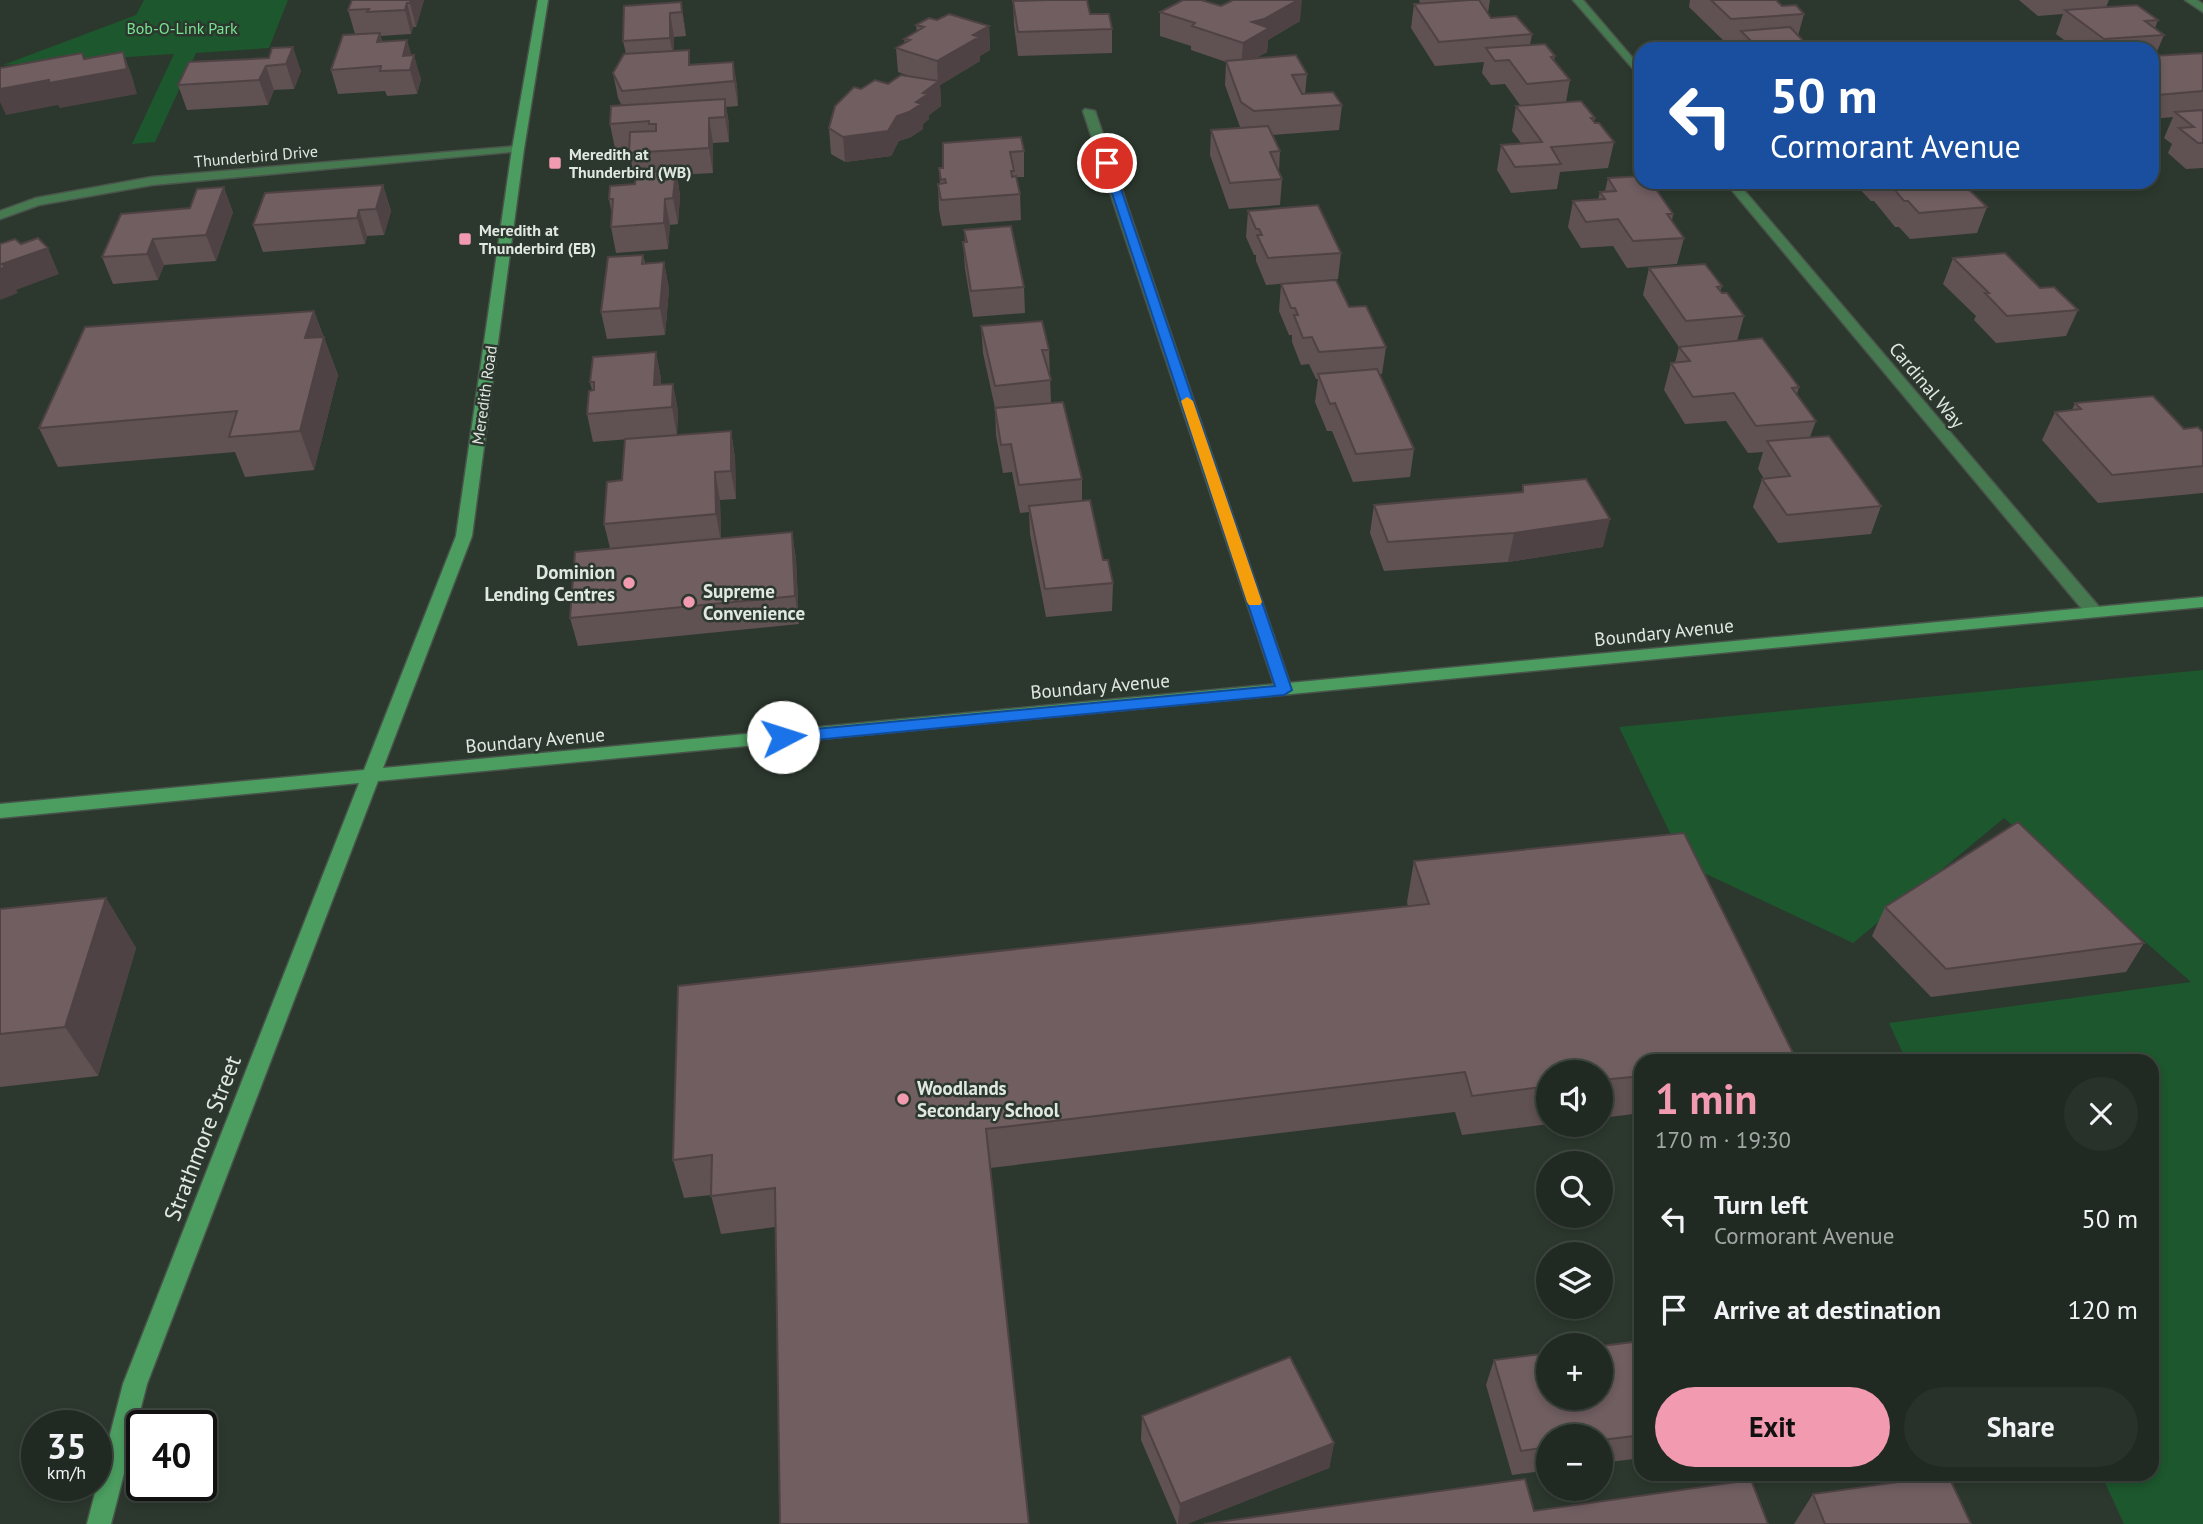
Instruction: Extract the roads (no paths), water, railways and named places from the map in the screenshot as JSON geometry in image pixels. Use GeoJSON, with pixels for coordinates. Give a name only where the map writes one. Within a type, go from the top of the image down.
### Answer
{"type":"FeatureCollection","features":[{"type":"Feature","properties":{"kind":"street","name":"Meredith Road"},"geometry":{"type":"LineString","coordinates":[[371,776],[464,536],[518,149],[542,0]]}},
{"type":"Feature","properties":{"kind":"street"},"geometry":{"type":"LineString","coordinates":[[1578,0],[1634,66]]}},
{"type":"Feature","properties":{"kind":"street"},"geometry":{"type":"LineString","coordinates":[[2190,0],[2203,9]]}},
{"type":"Feature","properties":{"kind":"street"},"geometry":{"type":"LineString","coordinates":[[1089,111],[1284,690]]}},
{"type":"Feature","properties":{"kind":"street","name":"Thunderbird Drive"},"geometry":{"type":"LineString","coordinates":[[0,215],[36,202],[152,181],[518,149]]}},
{"type":"Feature","properties":{"kind":"street","name":"Cardinal Way"},"geometry":{"type":"LineString","coordinates":[[1737,189],[2094,612]]}},
{"type":"Feature","properties":{"kind":"street","name":"Boundary Avenue"},"geometry":{"type":"LineString","coordinates":[[0,811],[2203,602]]}},
{"type":"Feature","properties":{"kind":"street","name":"Strathmore Street"},"geometry":{"type":"LineString","coordinates":[[99,1524],[135,1384],[371,776]]}},
{"type":"Feature","properties":{"kind":"place","name":"Meredith at Thunderbird (WB)"},"geometry":{"type":"Point","coordinates":[555,163]}},
{"type":"Feature","properties":{"kind":"place","name":"Meredith at Thunderbird (EB)"},"geometry":{"type":"Point","coordinates":[465,239]}},
{"type":"Feature","properties":{"kind":"place","name":"Dominion Lending Centres"},"geometry":{"type":"Point","coordinates":[629,583]}},
{"type":"Feature","properties":{"kind":"place","name":"Supreme Convenience"},"geometry":{"type":"Point","coordinates":[689,602]}},
{"type":"Feature","properties":{"kind":"place","name":"Woodlands Secondary School"},"geometry":{"type":"Point","coordinates":[903,1099]}},
{"type":"Feature","properties":{"kind":"park label","name":"Bob-O-Link Park"},"geometry":{"type":"Point","coordinates":[182,28]}}]}
